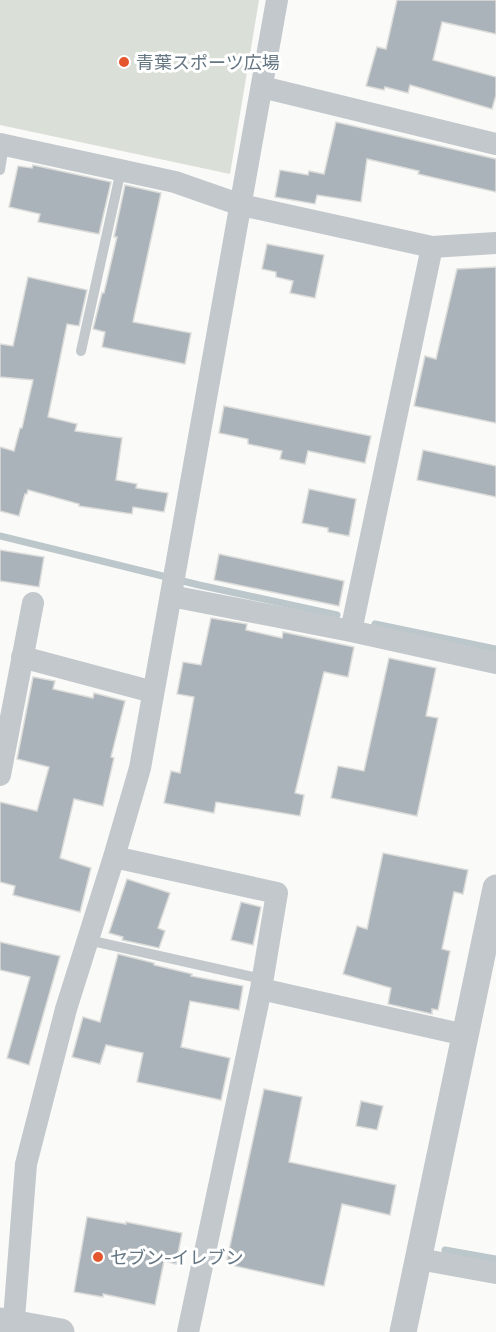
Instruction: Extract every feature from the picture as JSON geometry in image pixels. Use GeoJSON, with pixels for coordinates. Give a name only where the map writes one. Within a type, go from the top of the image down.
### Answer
{"type":"FeatureCollection","features":[{"type":"Feature","properties":{"kind":"street"},"geometry":{"type":"LineString","coordinates":[[61,1332],[8,1325],[26,1164],[66,1009],[140,768],[277,0]]}},
{"type":"Feature","properties":{"kind":"street"},"geometry":{"type":"LineString","coordinates":[[262,87],[496,144]]}},
{"type":"Feature","properties":{"kind":"street"},"geometry":{"type":"LineString","coordinates":[[2,145],[175,182],[242,206],[432,247],[496,243]]}},
{"type":"Feature","properties":{"kind":"street"},"geometry":{"type":"LineString","coordinates":[[351,631],[432,247]]}},
{"type":"Feature","properties":{"kind":"street"},"geometry":{"type":"LineString","coordinates":[[173,586],[351,631],[496,663]]}},
{"type":"Feature","properties":{"kind":"street"},"geometry":{"type":"LineString","coordinates":[[0,775],[33,603]]}},
{"type":"Feature","properties":{"kind":"street"},"geometry":{"type":"LineString","coordinates":[[22,657],[153,692]]}},
{"type":"Feature","properties":{"kind":"street"},"geometry":{"type":"LineString","coordinates":[[114,857],[277,893],[261,984],[188,1332]]}},
{"type":"Feature","properties":{"kind":"street"},"geometry":{"type":"LineString","coordinates":[[403,1332],[496,888]]}},
{"type":"Feature","properties":{"kind":"street"},"geometry":{"type":"LineString","coordinates":[[261,984],[465,1035]]}},
{"type":"Feature","properties":{"kind":"street"},"geometry":{"type":"LineString","coordinates":[[419,1259],[496,1273]]}},
{"type":"Feature","properties":{"kind":"lane"},"geometry":{"type":"LineString","coordinates":[[0,170],[2,145]]}},
{"type":"Feature","properties":{"kind":"lane"},"geometry":{"type":"LineString","coordinates":[[81,351],[121,170]]}},
{"type":"Feature","properties":{"kind":"lane"},"geometry":{"type":"LineString","coordinates":[[88,940],[261,984]]}},
{"type":"Feature","properties":{"kind":"shaded area","name":"青葉スポーツ広場"},"geometry":{"type":"Polygon","coordinates":[[[0,0],[259,0],[230,174],[0,125],[0,0]]]}},
{"type":"Feature","properties":{"kind":"building"},"geometry":{"type":"Polygon","coordinates":[[[397,0],[496,0],[496,34],[442,22],[433,60],[496,77],[496,95],[492,109],[410,85],[408,93],[385,87],[384,90],[366,86],[377,47],[386,49],[397,0]]]}},
{"type":"Feature","properties":{"kind":"building"},"geometry":{"type":"Polygon","coordinates":[[[336,122],[496,159],[496,192],[418,174],[419,171],[367,159],[361,202],[317,195],[315,204],[275,197],[280,170],[308,175],[309,171],[324,174],[336,122]]]}},
{"type":"Feature","properties":{"kind":"building"},"geometry":{"type":"Polygon","coordinates":[[[33,165],[111,182],[99,234],[38,222],[40,214],[9,207],[18,166],[32,168],[33,165]]]}},
{"type":"Feature","properties":{"kind":"building"},"geometry":{"type":"Polygon","coordinates":[[[125,185],[161,193],[133,322],[191,333],[185,364],[102,347],[105,332],[93,329],[117,237],[114,237],[125,185]]]}},
{"type":"Feature","properties":{"kind":"building"},"geometry":{"type":"Polygon","coordinates":[[[267,244],[324,255],[315,298],[290,293],[293,281],[276,277],[276,272],[262,269],[267,244]]]}},
{"type":"Feature","properties":{"kind":"building"},"geometry":{"type":"Polygon","coordinates":[[[496,267],[496,423],[414,406],[425,356],[436,359],[457,269],[496,267]]]}},
{"type":"Feature","properties":{"kind":"building"},"geometry":{"type":"Polygon","coordinates":[[[28,277],[87,290],[79,326],[67,324],[48,417],[77,424],[75,431],[122,438],[116,480],[137,484],[136,488],[168,493],[164,512],[133,507],[132,514],[79,506],[79,504],[28,490],[19,516],[0,511],[0,447],[14,451],[33,380],[0,377],[0,344],[13,346],[28,277]]]}},
{"type":"Feature","properties":{"kind":"building"},"geometry":{"type":"Polygon","coordinates":[[[224,406],[371,436],[365,463],[308,451],[305,464],[280,459],[282,451],[248,444],[248,439],[219,433],[224,406]]]}},
{"type":"Feature","properties":{"kind":"building"},"geometry":{"type":"Polygon","coordinates":[[[423,450],[496,466],[496,497],[417,480],[423,450]]]}},
{"type":"Feature","properties":{"kind":"building"},"geometry":{"type":"Polygon","coordinates":[[[309,489],[356,499],[349,536],[328,532],[328,528],[302,523],[309,489]]]}},
{"type":"Feature","properties":{"kind":"building"},"geometry":{"type":"Polygon","coordinates":[[[0,550],[44,557],[39,587],[0,581],[0,550]]]}},
{"type":"Feature","properties":{"kind":"building"},"geometry":{"type":"Polygon","coordinates":[[[219,554],[344,581],[339,606],[214,580],[219,554]]]}},
{"type":"Feature","properties":{"kind":"building"},"geometry":{"type":"Polygon","coordinates":[[[211,618],[247,624],[246,630],[282,638],[283,632],[354,647],[348,677],[324,672],[295,793],[304,795],[300,816],[216,802],[214,813],[164,803],[171,771],[180,773],[194,697],[177,694],[183,662],[201,665],[211,618]]]}},
{"type":"Feature","properties":{"kind":"building"},"geometry":{"type":"Polygon","coordinates":[[[389,658],[436,668],[426,716],[438,718],[417,816],[331,798],[338,766],[364,771],[389,658]]]}},
{"type":"Feature","properties":{"kind":"building"},"geometry":{"type":"Polygon","coordinates":[[[33,677],[55,681],[53,689],[93,698],[94,693],[125,701],[111,757],[114,758],[103,806],[74,799],[60,858],[91,868],[80,912],[13,895],[15,886],[0,882],[0,802],[37,811],[49,767],[17,759],[33,677]]]}},
{"type":"Feature","properties":{"kind":"building"},"geometry":{"type":"Polygon","coordinates":[[[383,853],[468,870],[463,894],[454,892],[442,949],[450,951],[438,1010],[432,1009],[432,1014],[388,1004],[391,988],[343,974],[357,926],[367,929],[383,853]]]}},
{"type":"Feature","properties":{"kind":"building"},"geometry":{"type":"Polygon","coordinates":[[[127,879],[170,893],[158,928],[165,931],[159,948],[122,940],[123,937],[109,933],[127,879]]]}},
{"type":"Feature","properties":{"kind":"building"},"geometry":{"type":"Polygon","coordinates":[[[241,902],[261,907],[253,945],[231,940],[241,902]]]}},
{"type":"Feature","properties":{"kind":"building"},"geometry":{"type":"Polygon","coordinates":[[[0,942],[60,956],[29,1065],[7,1058],[30,977],[0,970],[0,942]]]}},
{"type":"Feature","properties":{"kind":"building"},"geometry":{"type":"Polygon","coordinates":[[[118,954],[192,974],[191,976],[243,986],[239,1010],[190,1001],[181,1047],[230,1058],[221,1100],[137,1082],[143,1053],[106,1045],[100,1064],[72,1057],[83,1017],[100,1022],[118,954]]]}},
{"type":"Feature","properties":{"kind":"building"},"geometry":{"type":"Polygon","coordinates":[[[264,1089],[302,1097],[289,1162],[396,1185],[390,1215],[342,1204],[324,1286],[226,1264],[264,1089]]]}},
{"type":"Feature","properties":{"kind":"building"},"geometry":{"type":"Polygon","coordinates":[[[361,1101],[383,1106],[377,1130],[356,1126],[361,1101]]]}},
{"type":"Feature","properties":{"kind":"building"},"geometry":{"type":"Polygon","coordinates":[[[87,1217],[182,1233],[176,1264],[164,1261],[155,1305],[103,1294],[103,1297],[74,1292],[87,1217]]]}},
{"type":"Feature","properties":{"kind":"waterway"},"geometry":{"type":"LineString","coordinates":[[0,536],[199,585],[337,615]]}},
{"type":"Feature","properties":{"kind":"waterway"},"geometry":{"type":"LineString","coordinates":[[375,624],[496,649]]}},
{"type":"Feature","properties":{"kind":"waterway"},"geometry":{"type":"LineString","coordinates":[[445,1250],[496,1259]]}},
{"type":"Feature","properties":{"kind":"place","name":"青葉スポーツ広場"},"geometry":{"type":"Point","coordinates":[124,62]}},
{"type":"Feature","properties":{"kind":"place","name":"セブン-イレブン"},"geometry":{"type":"Point","coordinates":[98,1257]}}]}
